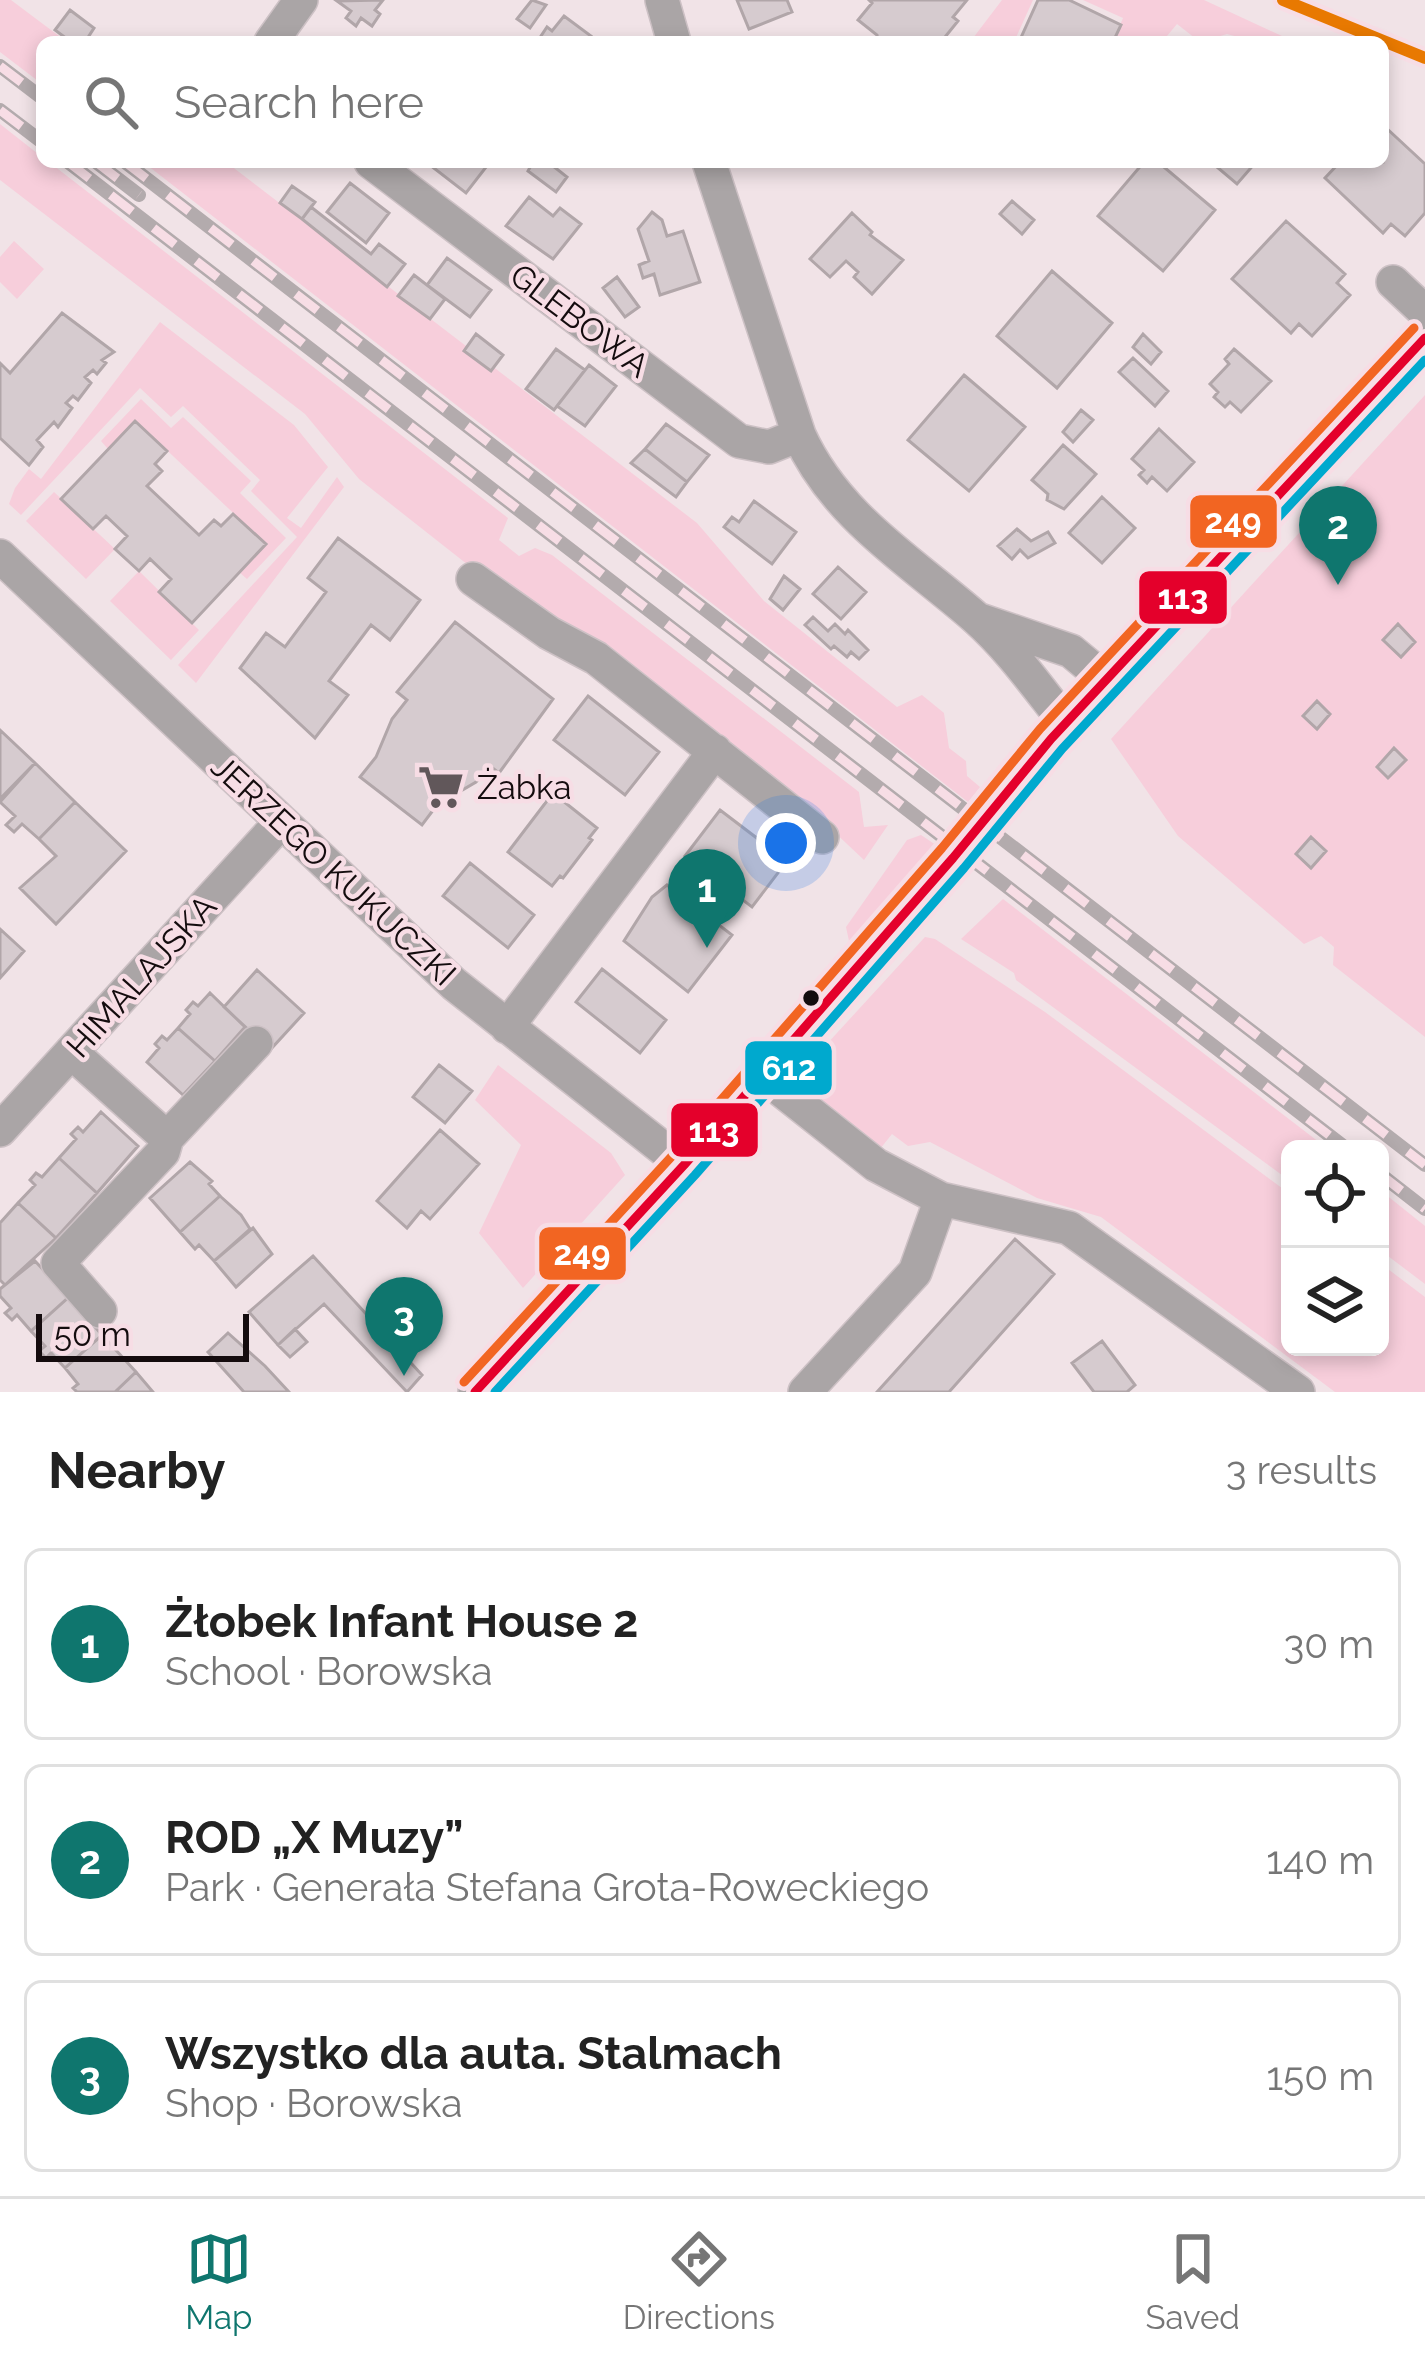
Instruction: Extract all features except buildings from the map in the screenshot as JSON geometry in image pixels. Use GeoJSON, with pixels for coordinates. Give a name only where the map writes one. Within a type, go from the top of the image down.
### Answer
{"type":"FeatureCollection","features":[{"type":"Feature","properties":{"kind":"street"},"geometry":{"type":"LineString","coordinates":[[275,36],[301,0]]}},
{"type":"Feature","properties":{"kind":"street"},"geometry":{"type":"LineString","coordinates":[[662,0],[672,36]]}},
{"type":"Feature","properties":{"kind":"street","name":"GLEBOWA"},"geometry":{"type":"LineString","coordinates":[[378,168],[739,441],[769,447],[799,435]]}},
{"type":"Feature","properties":{"kind":"street"},"geometry":{"type":"LineString","coordinates":[[711,168],[814,469],[862,524],[980,620],[1058,731]]}},
{"type":"Feature","properties":{"kind":"street"},"geometry":{"type":"LineString","coordinates":[[1393,282],[1425,313]]}},
{"type":"Feature","properties":{"kind":"street"},"geometry":{"type":"LineString","coordinates":[[999,801],[1058,731],[1425,338]]}},
{"type":"Feature","properties":{"kind":"street","name":"JERZEGO KUKUCZKI"},"geometry":{"type":"LineString","coordinates":[[0,556],[412,946],[684,1166]]}},
{"type":"Feature","properties":{"kind":"street"},"geometry":{"type":"LineString","coordinates":[[473,579],[536,624],[596,658],[823,837]]}},
{"type":"Feature","properties":{"kind":"street"},"geometry":{"type":"LineString","coordinates":[[980,620],[1070,651],[1106,680]]}},
{"type":"Feature","properties":{"kind":"street"},"geometry":{"type":"LineString","coordinates":[[507,1027],[715,751]]}},
{"type":"Feature","properties":{"kind":"street","name":"HIMALAJSKA"},"geometry":{"type":"LineString","coordinates":[[0,1130],[281,822]]}},
{"type":"Feature","properties":{"kind":"street"},"geometry":{"type":"LineString","coordinates":[[475,1392],[684,1166],[952,859]]}},
{"type":"Feature","properties":{"kind":"street"},"geometry":{"type":"LineString","coordinates":[[100,1311],[58,1263],[163,1152],[167,1138],[256,1042]]}},
{"type":"Feature","properties":{"kind":"street"},"geometry":{"type":"LineString","coordinates":[[71,1052],[167,1138]]}},
{"type":"Feature","properties":{"kind":"street"},"geometry":{"type":"LineString","coordinates":[[761,1074],[876,1165],[941,1199],[1070,1228],[1298,1392]]}},
{"type":"Feature","properties":{"kind":"street"},"geometry":{"type":"LineString","coordinates":[[806,1392],[915,1272],[941,1199]]}},
{"type":"Feature","properties":{"kind":"shaded area"},"geometry":{"type":"Polygon","coordinates":[[[0,0],[11,0],[59,36],[36,36],[36,79],[0,52],[0,0]]]}},
{"type":"Feature","properties":{"kind":"shaded area"},"geometry":{"type":"Polygon","coordinates":[[[1002,0],[1033,0],[1017,36],[975,36],[1002,0]]]}},
{"type":"Feature","properties":{"kind":"shaded area"},"geometry":{"type":"Polygon","coordinates":[[[1083,0],[1204,0],[1282,36],[1192,36],[1177,24],[1167,36],[1116,36],[1123,18],[1083,0]]]}},
{"type":"Feature","properties":{"kind":"shaded area"},"geometry":{"type":"Polygon","coordinates":[[[0,124],[36,152],[36,168],[57,168],[508,518],[499,540],[519,556],[535,548],[552,555],[859,792],[864,827],[888,825],[864,860],[829,827],[520,606],[359,479],[305,414],[0,180],[0,124]]]}},
{"type":"Feature","properties":{"kind":"shaded area"},"geometry":{"type":"Polygon","coordinates":[[[151,168],[234,168],[697,523],[764,601],[897,707],[922,695],[944,713],[949,748],[966,761],[967,776],[980,787],[968,802],[151,168]]]}},
{"type":"Feature","properties":{"kind":"shaded area"},"geometry":{"type":"Polygon","coordinates":[[[14,241],[44,269],[17,299],[0,282],[0,257],[14,241]]]}},
{"type":"Feature","properties":{"kind":"shaded area"},"geometry":{"type":"Polygon","coordinates":[[[160,322],[294,425],[328,467],[287,518],[301,528],[337,477],[344,487],[196,683],[178,665],[297,537],[251,491],[260,480],[183,406],[171,417],[140,388],[21,515],[9,504],[29,469],[41,479],[160,322]]]}},
{"type":"Feature","properties":{"kind":"shaded area"},"geometry":{"type":"Polygon","coordinates":[[[1425,395],[1425,1037],[1333,965],[1334,947],[1321,936],[1304,944],[1178,836],[1111,739],[1425,395]]]}},
{"type":"Feature","properties":{"kind":"shaded area"},"geometry":{"type":"Polygon","coordinates":[[[141,399],[171,428],[183,417],[251,481],[240,493],[286,538],[247,579],[239,572],[265,543],[136,421],[108,449],[101,441],[141,399]]]}},
{"type":"Feature","properties":{"kind":"shaded area"},"geometry":{"type":"Polygon","coordinates":[[[54,492],[115,549],[86,579],[26,521],[54,492]]]}},
{"type":"Feature","properties":{"kind":"shaded area"},"geometry":{"type":"Polygon","coordinates":[[[139,571],[199,630],[171,660],[110,601],[139,571]]]}},
{"type":"Feature","properties":{"kind":"shaded area"},"geometry":{"type":"Polygon","coordinates":[[[921,835],[936,845],[921,872],[849,941],[846,927],[907,840],[921,835]]]}},
{"type":"Feature","properties":{"kind":"shaded area"},"geometry":{"type":"Polygon","coordinates":[[[1003,899],[1316,1140],[1281,1140],[1281,1174],[1016,980],[1014,973],[961,939],[1003,899]]]}},
{"type":"Feature","properties":{"kind":"shaded area"},"geometry":{"type":"Polygon","coordinates":[[[925,937],[935,939],[1045,1012],[1281,1187],[1281,1352],[1101,1217],[1037,1198],[930,1142],[908,1146],[892,1134],[880,1149],[824,1108],[807,1078],[814,1058],[925,937]]]}},
{"type":"Feature","properties":{"kind":"shaded area"},"geometry":{"type":"Polygon","coordinates":[[[498,1065],[611,1153],[625,1175],[523,1288],[479,1233],[521,1145],[475,1100],[498,1065]]]}},
{"type":"Feature","properties":{"kind":"shaded area"},"geometry":{"type":"Polygon","coordinates":[[[1389,1197],[1425,1226],[1425,1284],[1389,1257],[1389,1197]]]}},
{"type":"Feature","properties":{"kind":"shaded area"},"geometry":{"type":"Polygon","coordinates":[[[1389,1270],[1425,1297],[1425,1392],[1335,1392],[1287,1356],[1389,1356],[1389,1270]]]}},
{"type":"Feature","properties":{"kind":"tunnel"},"geometry":{"type":"LineString","coordinates":[[953,858],[999,801]]}},
{"type":"Feature","properties":{"kind":"railway"},"geometry":{"type":"LineString","coordinates":[[0,66],[36,93]]}},
{"type":"Feature","properties":{"kind":"railway"},"geometry":{"type":"LineString","coordinates":[[0,110],[36,137]]}},
{"type":"Feature","properties":{"kind":"railway"},"geometry":{"type":"LineString","coordinates":[[76,168],[1335,1140]]}},
{"type":"Feature","properties":{"kind":"railway"},"geometry":{"type":"LineString","coordinates":[[104,168],[139,195]]}},
{"type":"Feature","properties":{"kind":"railway"},"geometry":{"type":"LineString","coordinates":[[133,168],[1425,1165]]}},
{"type":"Feature","properties":{"kind":"railway"},"geometry":{"type":"LineString","coordinates":[[1389,1181],[1425,1209]]}},
{"type":"Feature","properties":{"kind":"transit line"},"geometry":{"type":"LineString","coordinates":[[1283,0],[1371,36]]}},
{"type":"Feature","properties":{"kind":"transit line"},"geometry":{"type":"LineString","coordinates":[[1389,43],[1425,58]]}},
{"type":"Feature","properties":{"kind":"transit line","name":"249"},"geometry":{"type":"LineString","coordinates":[[464,1382],[673,1155],[1040,729],[1414,328]]}},
{"type":"Feature","properties":{"kind":"transit line","name":"113"},"geometry":{"type":"LineString","coordinates":[[475,1392],[684,1165],[1051,739],[1425,338]]}},
{"type":"Feature","properties":{"kind":"transit line","name":"612"},"geometry":{"type":"LineString","coordinates":[[495,1392],[695,1175],[1062,749],[1425,360]]}},
{"type":"Feature","properties":{"kind":"place","name":"ROD „X Muzy”"},"geometry":{"type":"Point","coordinates":[1338,585]}},
{"type":"Feature","properties":{"kind":"place","name":"Żabka"},"geometry":{"type":"Point","coordinates":[441,787]}},
{"type":"Feature","properties":{"kind":"place","name":"Żłobek Infant House 2"},"geometry":{"type":"Point","coordinates":[707,948]}},
{"type":"Feature","properties":{"kind":"place","name":"Wszystko dla auta. Stalmach"},"geometry":{"type":"Point","coordinates":[404,1376]}}]}
